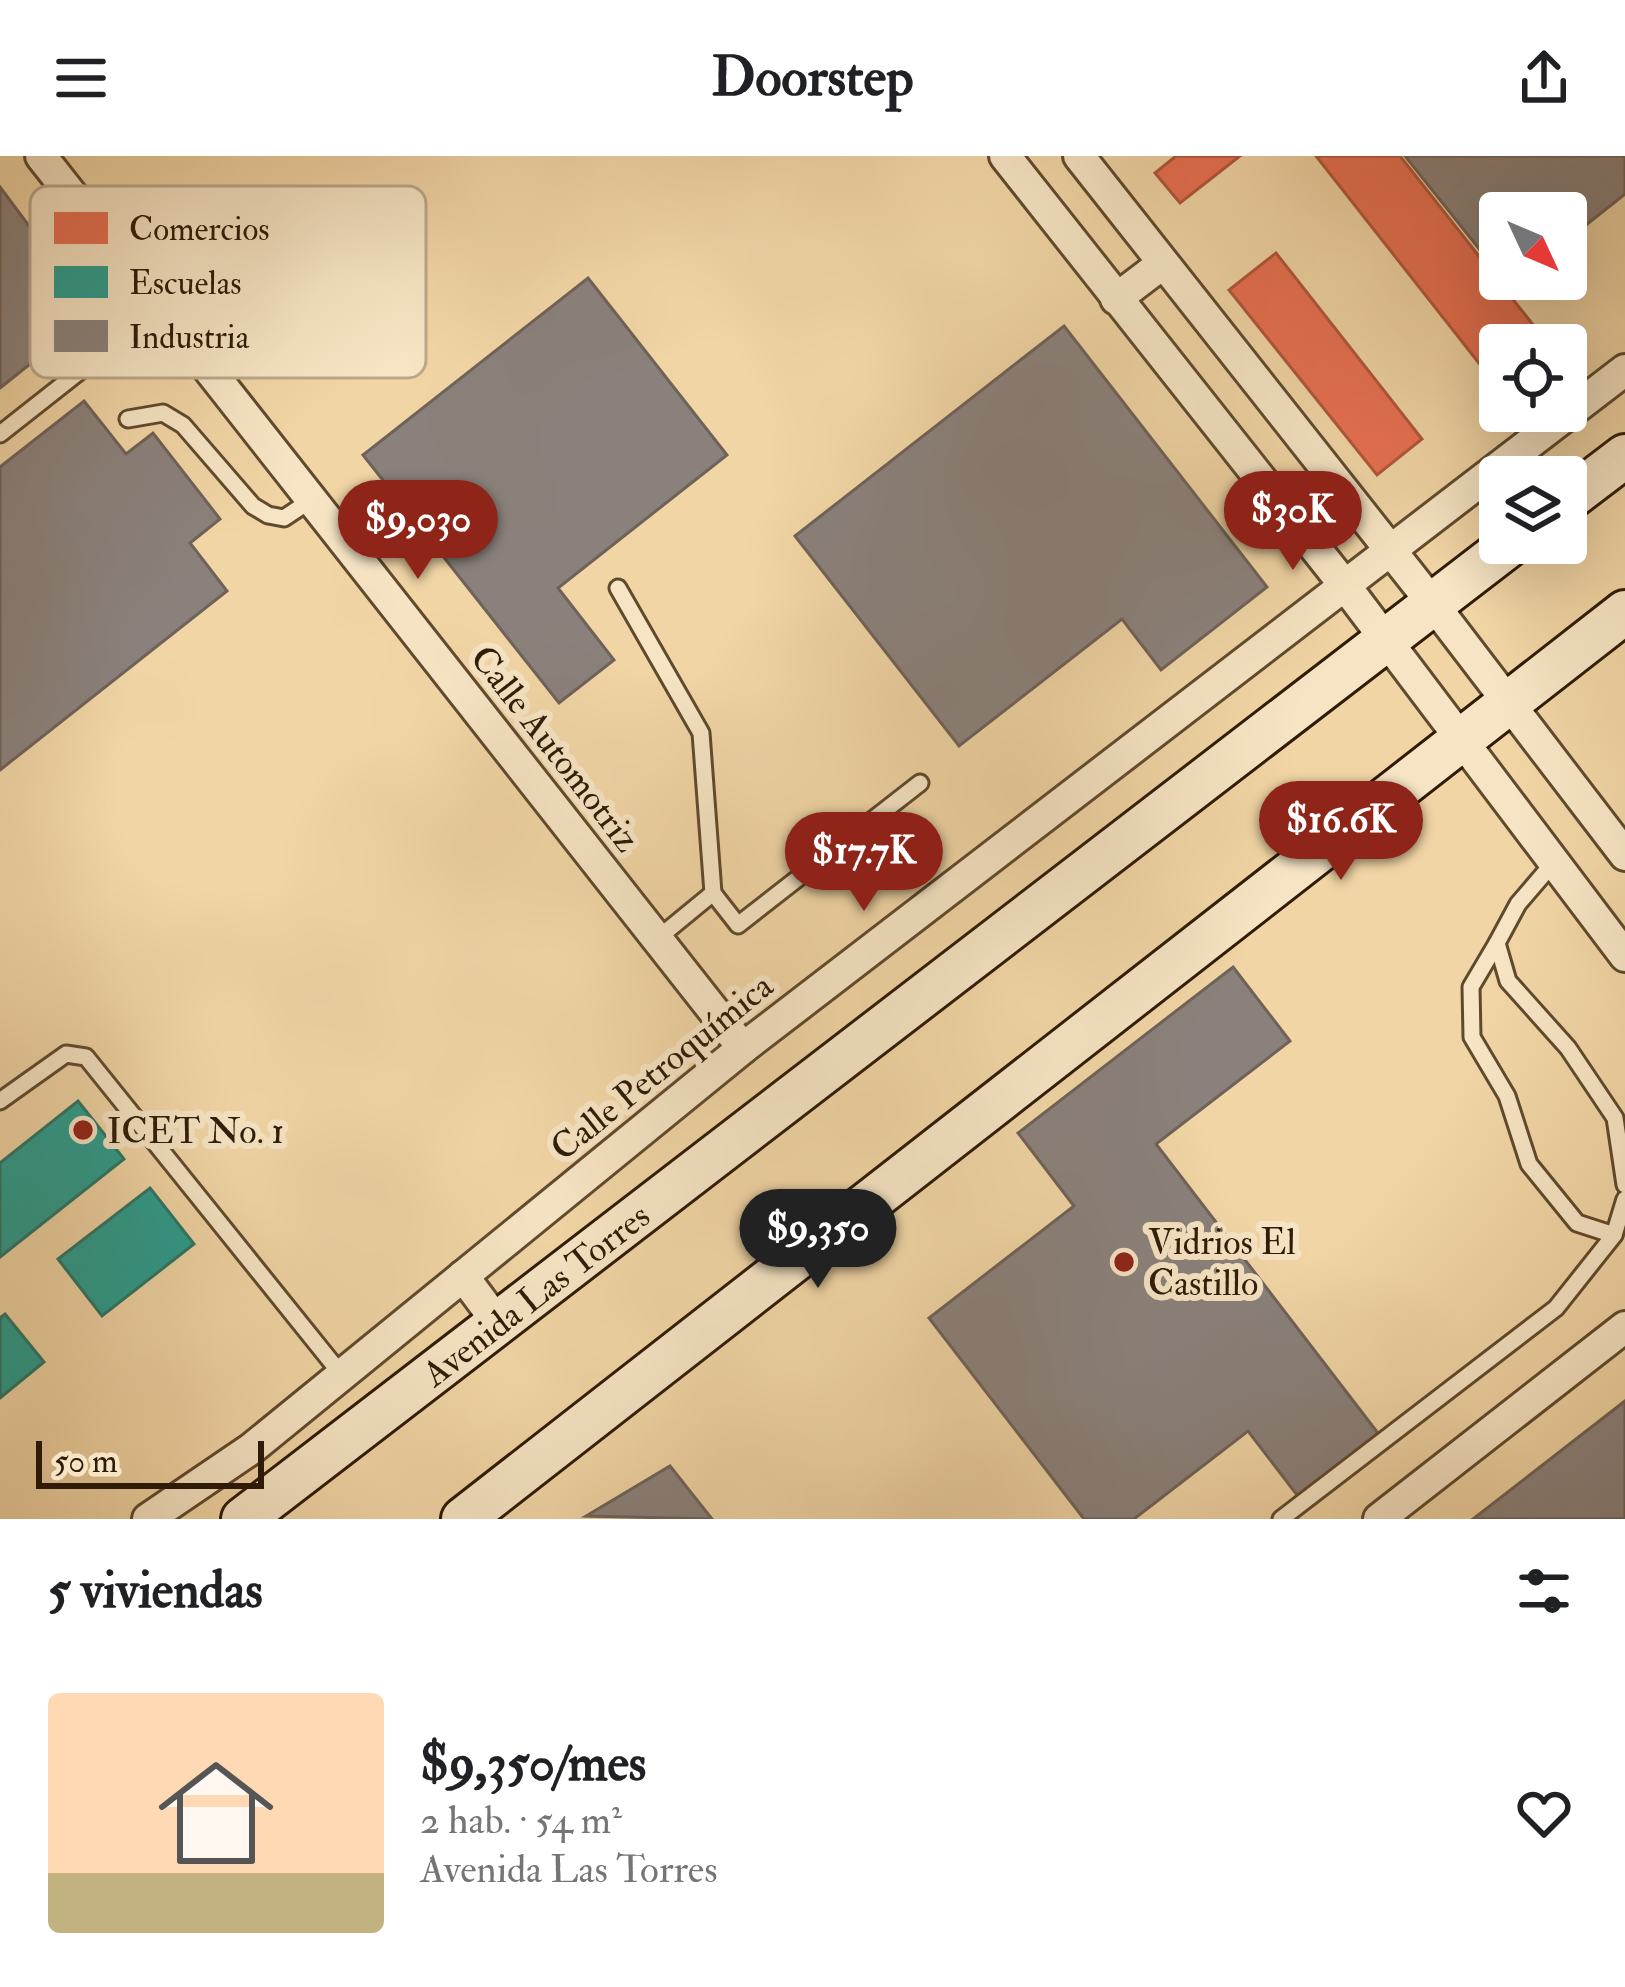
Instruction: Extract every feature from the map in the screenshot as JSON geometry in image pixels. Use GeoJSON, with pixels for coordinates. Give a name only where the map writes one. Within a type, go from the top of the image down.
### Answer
{"type":"FeatureCollection","features":[{"type":"Feature","properties":{"kind":"main road"},"geometry":{"type":"LineString","coordinates":[[1587,485],[1625,456]]}},
{"type":"Feature","properties":{"kind":"main road","name":"Avenida Las Torres"},"geometry":{"type":"LineString","coordinates":[[248,1515],[1485,564]]}},
{"type":"Feature","properties":{"kind":"main road"},"geometry":{"type":"LineString","coordinates":[[463,1519],[1625,611]]}},
{"type":"Feature","properties":{"kind":"street","name":"Calle Automotriz"},"geometry":{"type":"LineString","coordinates":[[41,156],[64,186]]}},
{"type":"Feature","properties":{"kind":"street"},"geometry":{"type":"LineString","coordinates":[[1005,156],[1346,587],[1625,956]]}},
{"type":"Feature","properties":{"kind":"street"},"geometry":{"type":"LineString","coordinates":[[1078,156],[1625,855]]}},
{"type":"Feature","properties":{"kind":"street"},"geometry":{"type":"LineString","coordinates":[[1116,299],[1162,264]]}},
{"type":"Feature","properties":{"kind":"street","name":"Calle Petroquímica"},"geometry":{"type":"LineString","coordinates":[[148,1519],[251,1449],[743,1048],[1625,370]]}},
{"type":"Feature","properties":{"kind":"street","name":"Calle Automotriz"},"geometry":{"type":"LineString","coordinates":[[215,378],[743,1048]]}},
{"type":"Feature","properties":{"kind":"street"},"geometry":{"type":"LineString","coordinates":[[463,1276],[498,1323]]}},
{"type":"Feature","properties":{"kind":"street"},"geometry":{"type":"LineString","coordinates":[[1379,1519],[1625,1327]]}},
{"type":"Feature","properties":{"kind":"street"},"geometry":{"type":"LineString","coordinates":[[248,1515],[251,1449]]}},
{"type":"Feature","properties":{"kind":"lane"},"geometry":{"type":"LineString","coordinates":[[0,434],[71,378]]}},
{"type":"Feature","properties":{"kind":"lane"},"geometry":{"type":"LineString","coordinates":[[128,419],[163,413],[183,425],[253,506],[268,515],[284,518],[311,500]]}},
{"type":"Feature","properties":{"kind":"lane"},"geometry":{"type":"LineString","coordinates":[[618,588],[701,734],[713,892],[737,925],[920,784]]}},
{"type":"Feature","properties":{"kind":"lane"},"geometry":{"type":"LineString","coordinates":[[1554,862],[1518,904],[1471,987],[1472,1036],[1507,1096],[1529,1164],[1576,1223],[1614,1235]]}},
{"type":"Feature","properties":{"kind":"lane"},"geometry":{"type":"LineString","coordinates":[[657,938],[713,892]]}},
{"type":"Feature","properties":{"kind":"lane"},"geometry":{"type":"LineString","coordinates":[[1497,943],[1508,980],[1568,1048],[1615,1118],[1625,1185]]}},
{"type":"Feature","properties":{"kind":"lane"},"geometry":{"type":"LineString","coordinates":[[0,1101],[66,1054],[86,1057],[341,1374]]}},
{"type":"Feature","properties":{"kind":"lane"},"geometry":{"type":"LineString","coordinates":[[1281,1519],[1556,1308],[1614,1235],[1625,1199]]}},
{"type":"Feature","properties":{"kind":"building: Comercios"},"geometry":{"type":"Polygon","coordinates":[[[1176,156],[1240,156],[1180,203],[1155,173],[1176,156]]]}},
{"type":"Feature","properties":{"kind":"building: Comercios"},"geometry":{"type":"Polygon","coordinates":[[[1316,156],[1400,156],[1479,256],[1479,300],[1514,300],[1532,324],[1479,324],[1479,363],[1316,156]]]}},
{"type":"Feature","properties":{"kind":"building: Comercios"},"geometry":{"type":"Polygon","coordinates":[[[1276,253],[1422,439],[1377,475],[1229,290],[1276,253]]]}},
{"type":"Feature","properties":{"kind":"building: Escuelas"},"geometry":{"type":"Polygon","coordinates":[[[78,1101],[124,1159],[0,1257],[0,1163],[78,1101]]]}},
{"type":"Feature","properties":{"kind":"building: Escuelas"},"geometry":{"type":"Polygon","coordinates":[[[150,1188],[194,1244],[102,1316],[58,1259],[150,1188]]]}},
{"type":"Feature","properties":{"kind":"building: Escuelas"},"geometry":{"type":"Polygon","coordinates":[[[5,1314],[44,1362],[0,1398],[0,1318],[5,1314]]]}},
{"type":"Feature","properties":{"kind":"building: Industria"},"geometry":{"type":"Polygon","coordinates":[[[1405,156],[1625,156],[1625,194],[1587,224],[1587,192],[1479,192],[1479,249],[1405,156]]]}},
{"type":"Feature","properties":{"kind":"building: Industria"},"geometry":{"type":"Polygon","coordinates":[[[0,187],[30,227],[30,364],[0,388],[0,187]]]}},
{"type":"Feature","properties":{"kind":"building: Industria"},"geometry":{"type":"Polygon","coordinates":[[[588,278],[727,455],[558,588],[614,660],[559,703],[363,455],[588,278]]]}},
{"type":"Feature","properties":{"kind":"building: Industria"},"geometry":{"type":"Polygon","coordinates":[[[1064,326],[1267,587],[1161,670],[1122,619],[959,746],[795,536],[1064,326]]]}},
{"type":"Feature","properties":{"kind":"building: Industria"},"geometry":{"type":"Polygon","coordinates":[[[84,401],[126,454],[153,433],[220,519],[190,543],[227,591],[0,770],[0,467],[84,401]]]}},
{"type":"Feature","properties":{"kind":"building: Industria","name":"Vidrios El Castillo"},"geometry":{"type":"Polygon","coordinates":[[[1233,967],[1290,1041],[1156,1144],[1381,1437],[1300,1499],[1248,1431],[1134,1519],[1084,1519],[929,1318],[1074,1206],[1018,1133],[1233,967]]]}},
{"type":"Feature","properties":{"kind":"building: Industria"},"geometry":{"type":"Polygon","coordinates":[[[1625,1401],[1625,1519],[1473,1519],[1625,1401]]]}},
{"type":"Feature","properties":{"kind":"building: Industria"},"geometry":{"type":"Polygon","coordinates":[[[670,1466],[712,1519],[586,1516],[670,1466]]]}},
{"type":"Feature","properties":{"kind":"place","name":"ICET No. 1"},"geometry":{"type":"Point","coordinates":[83,1130]}},
{"type":"Feature","properties":{"kind":"place","name":"Vidrios El Castillo"},"geometry":{"type":"Point","coordinates":[1124,1262]}}]}
